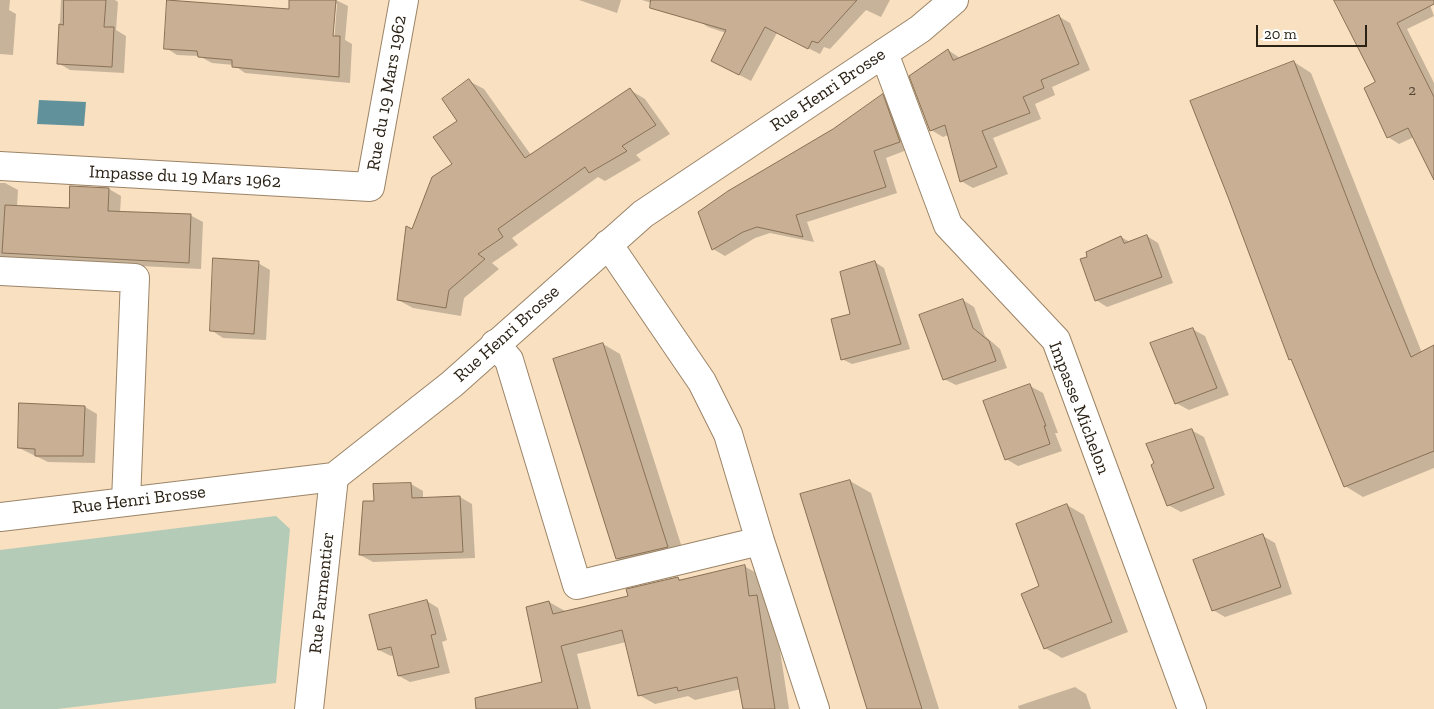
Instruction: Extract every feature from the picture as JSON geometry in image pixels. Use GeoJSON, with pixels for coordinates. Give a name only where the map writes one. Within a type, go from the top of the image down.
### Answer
{"type":"FeatureCollection","features":[{"type":"Feature","properties":{"kind":"street","name":"Rue du 19 Mars 1962"},"geometry":{"type":"LineString","coordinates":[[370,187],[404,0]]}},
{"type":"Feature","properties":{"kind":"street","name":"Rue Henri Brosse"},"geometry":{"type":"LineString","coordinates":[[0,517],[334,477],[452,384],[642,214],[920,30],[954,0]]}},
{"type":"Feature","properties":{"kind":"street","name":"Impasse Michelon"},"geometry":{"type":"LineString","coordinates":[[884,54],[948,225],[1056,340],[1192,709]]}},
{"type":"Feature","properties":{"kind":"street","name":"Impasse du 19 Mars 1962"},"geometry":{"type":"LineString","coordinates":[[0,166],[370,187]]}},
{"type":"Feature","properties":{"kind":"street"},"geometry":{"type":"LineString","coordinates":[[608,244],[706,390],[728,434],[760,541],[815,709]]}},
{"type":"Feature","properties":{"kind":"street"},"geometry":{"type":"LineString","coordinates":[[0,271],[135,278],[126,502]]}},
{"type":"Feature","properties":{"kind":"street"},"geometry":{"type":"LineString","coordinates":[[495,344],[509,360],[577,585],[760,541]]}},
{"type":"Feature","properties":{"kind":"street","name":"Rue Parmentier"},"geometry":{"type":"LineString","coordinates":[[309,709],[334,477]]}},
{"type":"Feature","properties":{"kind":"green space"},"geometry":{"type":"Polygon","coordinates":[[[276,516],[290,529],[276,683],[57,709],[0,709],[0,550],[276,516]]]}},
{"type":"Feature","properties":{"kind":"water"},"geometry":{"type":"Polygon","coordinates":[[[39,100],[86,102],[84,126],[37,124],[39,100]]]}},
{"type":"Feature","properties":{"kind":"building"},"geometry":{"type":"Polygon","coordinates":[[[64,0],[106,0],[104,27],[114,27],[112,67],[57,64],[59,24],[63,25],[64,0]]]}},
{"type":"Feature","properties":{"kind":"building"},"geometry":{"type":"Polygon","coordinates":[[[167,0],[289,9],[289,0],[336,0],[333,36],[340,36],[339,77],[232,67],[232,60],[198,57],[197,51],[164,49],[167,0]]]}},
{"type":"Feature","properties":{"kind":"building"},"geometry":{"type":"Polygon","coordinates":[[[651,0],[857,0],[818,43],[812,41],[808,49],[765,27],[739,75],[711,61],[726,30],[650,8],[651,0]]]}},
{"type":"Feature","properties":{"kind":"building"},"geometry":{"type":"Polygon","coordinates":[[[1334,0],[1434,0],[1434,4],[1397,23],[1434,97],[1434,180],[1408,128],[1387,138],[1364,88],[1375,82],[1334,0]]]}},
{"type":"Feature","properties":{"kind":"building"},"geometry":{"type":"Polygon","coordinates":[[[1059,15],[1079,64],[1041,80],[1044,88],[1023,97],[1030,113],[982,131],[997,167],[960,182],[945,125],[930,131],[909,76],[948,49],[953,60],[1059,15]]]}},
{"type":"Feature","properties":{"kind":"building"},"geometry":{"type":"Polygon","coordinates":[[[1294,61],[1374,268],[1411,357],[1434,345],[1434,451],[1344,487],[1291,359],[1289,360],[1190,101],[1294,61]]]}},
{"type":"Feature","properties":{"kind":"building"},"geometry":{"type":"Polygon","coordinates":[[[469,79],[525,158],[630,88],[656,125],[622,146],[627,151],[589,173],[585,167],[498,229],[503,237],[478,254],[485,259],[449,290],[446,308],[397,300],[406,226],[412,229],[432,177],[452,164],[433,137],[457,121],[442,99],[469,79]]]}},
{"type":"Feature","properties":{"kind":"building"},"geometry":{"type":"Polygon","coordinates":[[[883,94],[900,142],[874,151],[886,187],[796,215],[803,237],[757,227],[743,232],[712,250],[698,212],[728,191],[833,129],[883,94]]]}},
{"type":"Feature","properties":{"kind":"building"},"geometry":{"type":"Polygon","coordinates":[[[70,186],[109,188],[108,211],[191,214],[189,263],[2,253],[5,205],[69,208],[70,186]]]}},
{"type":"Feature","properties":{"kind":"building"},"geometry":{"type":"Polygon","coordinates":[[[1147,235],[1162,277],[1095,301],[1080,259],[1087,257],[1086,252],[1121,236],[1124,243],[1147,235]]]}},
{"type":"Feature","properties":{"kind":"building"},"geometry":{"type":"Polygon","coordinates":[[[213,258],[259,261],[254,334],[210,331],[213,258]]]}},
{"type":"Feature","properties":{"kind":"building"},"geometry":{"type":"Polygon","coordinates":[[[875,261],[901,344],[841,360],[831,319],[850,314],[840,272],[875,261]]]}},
{"type":"Feature","properties":{"kind":"building"},"geometry":{"type":"Polygon","coordinates":[[[963,299],[973,328],[989,341],[996,361],[943,380],[919,315],[963,299]]]}},
{"type":"Feature","properties":{"kind":"building"},"geometry":{"type":"Polygon","coordinates":[[[1193,328],[1217,388],[1175,404],[1150,343],[1193,328]]]}},
{"type":"Feature","properties":{"kind":"building"},"geometry":{"type":"Polygon","coordinates":[[[603,343],[668,547],[616,559],[553,359],[603,343]]]}},
{"type":"Feature","properties":{"kind":"building"},"geometry":{"type":"Polygon","coordinates":[[[1030,384],[1046,426],[1044,426],[1050,444],[1005,460],[983,401],[1030,384]]]}},
{"type":"Feature","properties":{"kind":"building"},"geometry":{"type":"Polygon","coordinates":[[[19,403],[85,406],[83,456],[35,456],[35,449],[18,448],[19,403]]]}},
{"type":"Feature","properties":{"kind":"building"},"geometry":{"type":"Polygon","coordinates":[[[1192,429],[1214,488],[1167,506],[1151,465],[1154,463],[1146,444],[1192,429]]]}},
{"type":"Feature","properties":{"kind":"building"},"geometry":{"type":"Polygon","coordinates":[[[850,480],[922,709],[867,709],[800,494],[850,480]]]}},
{"type":"Feature","properties":{"kind":"building"},"geometry":{"type":"Polygon","coordinates":[[[411,483],[412,498],[460,496],[463,552],[359,555],[363,501],[374,501],[373,484],[411,483]]]}},
{"type":"Feature","properties":{"kind":"building"},"geometry":{"type":"Polygon","coordinates":[[[1067,504],[1112,622],[1044,649],[1021,594],[1039,586],[1016,524],[1067,504]]]}},
{"type":"Feature","properties":{"kind":"building"},"geometry":{"type":"Polygon","coordinates":[[[1263,534],[1281,587],[1212,611],[1193,560],[1263,534]]]}},
{"type":"Feature","properties":{"kind":"building"},"geometry":{"type":"Polygon","coordinates":[[[745,565],[749,596],[757,595],[775,709],[743,709],[737,677],[678,691],[677,687],[638,696],[622,630],[561,646],[578,709],[476,709],[475,698],[542,682],[526,607],[549,601],[553,614],[628,596],[626,589],[678,577],[679,580],[745,565]]]}},
{"type":"Feature","properties":{"kind":"building"},"geometry":{"type":"Polygon","coordinates":[[[427,600],[436,634],[431,635],[439,667],[398,676],[391,647],[378,650],[369,615],[427,600]]]}}]}
